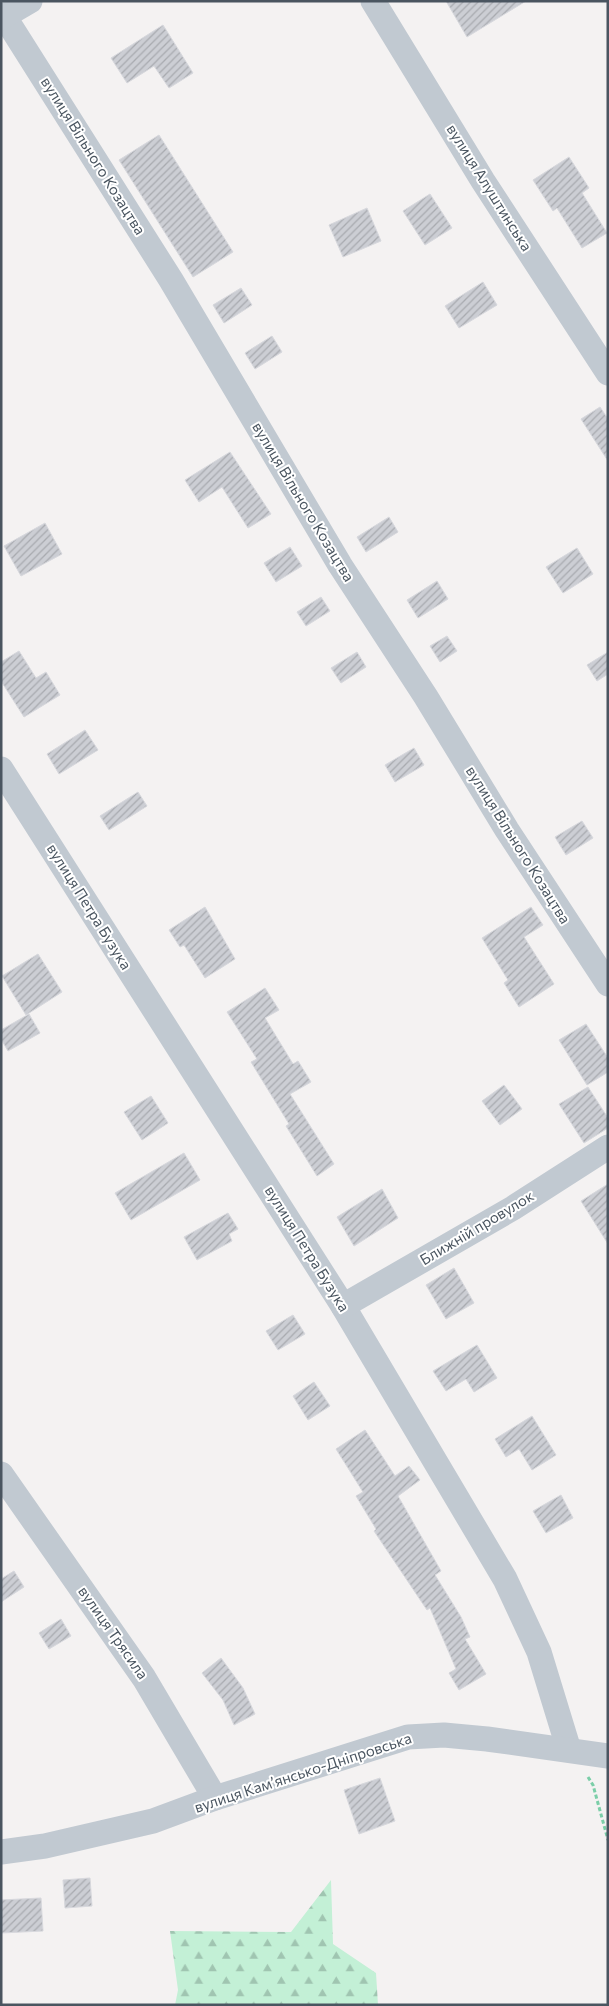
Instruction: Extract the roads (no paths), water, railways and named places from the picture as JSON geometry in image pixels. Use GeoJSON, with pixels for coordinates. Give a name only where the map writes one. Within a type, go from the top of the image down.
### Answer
{"type":"FeatureCollection","features":[{"type":"Feature","properties":{"kind":"street"},"geometry":{"type":"LineString","coordinates":[[3,17],[30,1]]}},
{"type":"Feature","properties":{"kind":"street","name":"вулиця Алуштинська"},"geometry":{"type":"LineString","coordinates":[[373,1],[484,181],[608,373]]}},
{"type":"Feature","properties":{"kind":"street","name":"вулиця Вільного Козацтва"},"geometry":{"type":"LineString","coordinates":[[3,17],[171,280],[340,565],[426,698],[507,830],[608,984]]}},
{"type":"Feature","properties":{"kind":"street","name":"вулиця Петра Бузука"},"geometry":{"type":"LineString","coordinates":[[1,769],[343,1306],[506,1579],[539,1652],[569,1750]]}},
{"type":"Feature","properties":{"kind":"street","name":"Ближній провулок"},"geometry":{"type":"LineString","coordinates":[[343,1306],[513,1208],[608,1147]]}},
{"type":"Feature","properties":{"kind":"street","name":"вулиця Трясила"},"geometry":{"type":"LineString","coordinates":[[1,1474],[144,1678],[215,1798]]}},
{"type":"Feature","properties":{"kind":"street","name":"вулиця Кам’янсько-Дніпровська"},"geometry":{"type":"LineString","coordinates":[[1,1852],[64,1842],[153,1821],[215,1798],[408,1737],[444,1735],[608,1756]]}}]}
